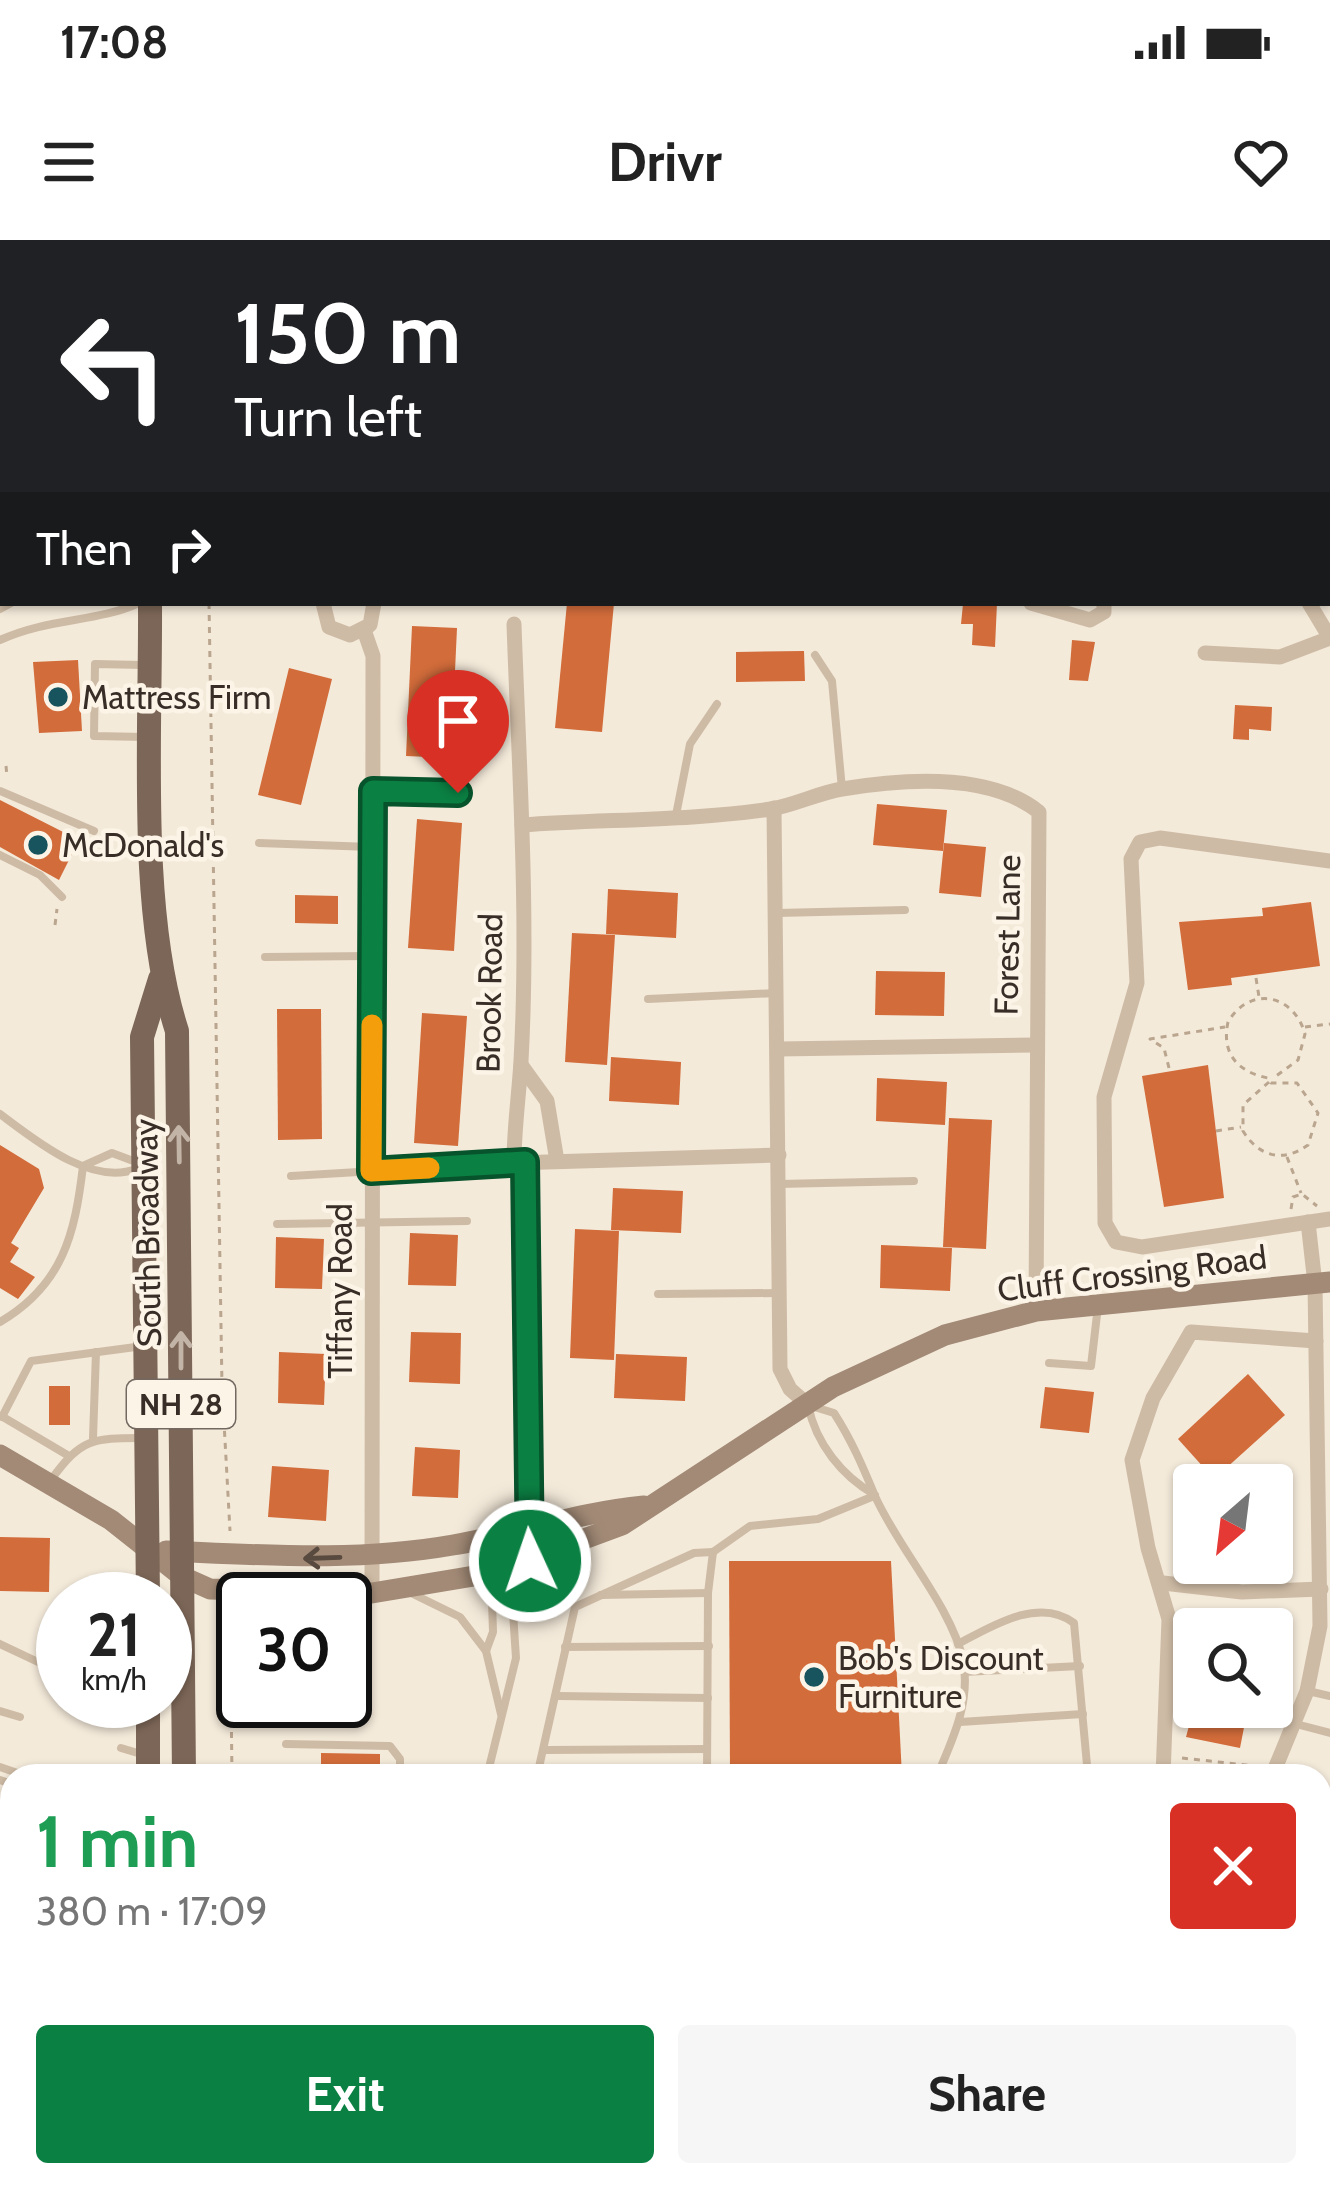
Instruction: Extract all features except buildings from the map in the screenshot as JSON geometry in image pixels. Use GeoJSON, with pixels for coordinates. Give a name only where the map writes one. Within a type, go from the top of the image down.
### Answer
{"type":"FeatureCollection","features":[{"type":"Feature","properties":{"kind":"main road","name":"South Broadway"},"geometry":{"type":"LineString","coordinates":[[150,606],[160,980],[177,1031],[183,1572]]}},
{"type":"Feature","properties":{"kind":"main road","name":"South Broadway"},"geometry":{"type":"LineString","coordinates":[[148,1572],[142,1037],[160,980]]}},
{"type":"Feature","properties":{"kind":"main road"},"geometry":{"type":"LineString","coordinates":[[148,1728],[148,1764]]}},
{"type":"Feature","properties":{"kind":"main road","name":"South Broadway"},"geometry":{"type":"LineString","coordinates":[[184,1728],[184,1764]]}},
{"type":"Feature","properties":{"kind":"street"},"geometry":{"type":"LineString","coordinates":[[323,606],[324,619],[336,632],[350,635],[364,630]]}},
{"type":"Feature","properties":{"kind":"street","name":"Tiffany Road"},"geometry":{"type":"LineString","coordinates":[[370,1572],[374,656],[364,630],[373,618],[374,606]]}},
{"type":"Feature","properties":{"kind":"street"},"geometry":{"type":"LineString","coordinates":[[1041,606],[1090,620],[1105,611],[1104,606]]}},
{"type":"Feature","properties":{"kind":"street"},"geometry":{"type":"LineString","coordinates":[[1205,653],[1280,657],[1330,638],[1311,606]]}},
{"type":"Feature","properties":{"kind":"street","name":"Brook Road"},"geometry":{"type":"LineString","coordinates":[[511,1567],[508,1533],[519,1162],[514,1107],[521,1065],[522,825],[514,624]]}},
{"type":"Feature","properties":{"kind":"street","name":"Forest Lane"},"geometry":{"type":"LineString","coordinates":[[522,825],[774,808],[842,789],[974,785],[1024,800],[1039,812],[1036,1310]]}},
{"type":"Feature","properties":{"kind":"street"},"geometry":{"type":"LineString","coordinates":[[774,808],[780,1369],[790,1389],[808,1405]]}},
{"type":"Feature","properties":{"kind":"street","name":"Cluff Crossing Road"},"geometry":{"type":"LineString","coordinates":[[372,1593],[404,1591],[511,1567],[622,1525],[644,1506],[906,1350],[1036,1310],[1323,1283],[1318,1216],[1142,1247],[1116,1242],[1105,1223],[1104,1097],[1137,983],[1131,859],[1140,842],[1160,838],[1330,861]]}},
{"type":"Feature","properties":{"kind":"street","name":"Forest Lane"},"geometry":{"type":"LineString","coordinates":[[779,1048],[1035,1045]]}},
{"type":"Feature","properties":{"kind":"street"},"geometry":{"type":"LineString","coordinates":[[521,1065],[547,1101],[557,1161]]}},
{"type":"Feature","properties":{"kind":"street"},"geometry":{"type":"LineString","coordinates":[[519,1162],[779,1155]]}},
{"type":"Feature","properties":{"kind":"street"},"geometry":{"type":"LineString","coordinates":[[1277,1764],[1317,1652],[1324,1469],[1316,1341],[1323,1283]]}},
{"type":"Feature","properties":{"kind":"street"},"geometry":{"type":"LineString","coordinates":[[1163,1764],[1169,1644],[1162,1583],[1148,1548],[1132,1460],[1139,1430],[1184,1338],[1201,1330],[1316,1341]]}},
{"type":"Feature","properties":{"kind":"street","name":"Cluff Crossing Road"},"geometry":{"type":"LineString","coordinates":[[0,1455],[111,1520],[177,1572]]}},
{"type":"Feature","properties":{"kind":"street","name":"Cluff Crossing Road"},"geometry":{"type":"LineString","coordinates":[[148,1550],[231,1557],[369,1556],[644,1506]]}},
{"type":"Feature","properties":{"kind":"street"},"geometry":{"type":"LineString","coordinates":[[1162,1583],[1242,1592],[1321,1588]]}},
{"type":"Feature","properties":{"kind":"lane"},"geometry":{"type":"LineString","coordinates":[[0,640],[51,620],[115,614],[132,606]]}},
{"type":"Feature","properties":{"kind":"lane"},"geometry":{"type":"LineString","coordinates":[[815,655],[832,681],[842,789]]}},
{"type":"Feature","properties":{"kind":"lane"},"geometry":{"type":"LineString","coordinates":[[150,666],[95,664],[94,736],[152,737]]}},
{"type":"Feature","properties":{"kind":"lane"},"geometry":{"type":"LineString","coordinates":[[676,815],[690,744],[717,704]]}},
{"type":"Feature","properties":{"kind":"lane"},"geometry":{"type":"LineString","coordinates":[[0,791],[94,831]]}},
{"type":"Feature","properties":{"kind":"lane"},"geometry":{"type":"LineString","coordinates":[[373,791],[458,793]]}},
{"type":"Feature","properties":{"kind":"lane"},"geometry":{"type":"LineString","coordinates":[[259,843],[373,847]]}},
{"type":"Feature","properties":{"kind":"lane"},"geometry":{"type":"LineString","coordinates":[[0,855],[40,874],[62,897]]}},
{"type":"Feature","properties":{"kind":"lane"},"geometry":{"type":"LineString","coordinates":[[777,913],[905,910]]}},
{"type":"Feature","properties":{"kind":"lane"},"geometry":{"type":"LineString","coordinates":[[265,957],[372,956]]}},
{"type":"Feature","properties":{"kind":"lane"},"geometry":{"type":"LineString","coordinates":[[648,999],[778,993]]}},
{"type":"Feature","properties":{"kind":"lane"},"geometry":{"type":"LineString","coordinates":[[0,1114],[106,1176],[143,1167]]}},
{"type":"Feature","properties":{"kind":"lane"},"geometry":{"type":"LineString","coordinates":[[83,1166],[112,1153],[143,1167]]}},
{"type":"Feature","properties":{"kind":"lane"},"geometry":{"type":"LineString","coordinates":[[291,1176],[519,1162]]}},
{"type":"Feature","properties":{"kind":"lane"},"geometry":{"type":"LineString","coordinates":[[0,1322],[37,1296],[63,1260],[77,1220],[83,1166]]}},
{"type":"Feature","properties":{"kind":"lane"},"geometry":{"type":"LineString","coordinates":[[779,1184],[914,1181]]}},
{"type":"Feature","properties":{"kind":"lane"},"geometry":{"type":"LineString","coordinates":[[277,1225],[467,1221]]}},
{"type":"Feature","properties":{"kind":"lane"},"geometry":{"type":"LineString","coordinates":[[658,1294],[781,1293]]}},
{"type":"Feature","properties":{"kind":"lane"},"geometry":{"type":"LineString","coordinates":[[1049,1363],[1091,1366],[1098,1305]]}},
{"type":"Feature","properties":{"kind":"lane"},"geometry":{"type":"LineString","coordinates":[[69,1456],[1,1419],[31,1361],[145,1346]]}},
{"type":"Feature","properties":{"kind":"lane"},"geometry":{"type":"LineString","coordinates":[[93,1438],[97,1352]]}},
{"type":"Feature","properties":{"kind":"lane"},"geometry":{"type":"LineString","coordinates":[[808,1405],[836,1463],[851,1481],[875,1495]]}},
{"type":"Feature","properties":{"kind":"lane"},"geometry":{"type":"LineString","coordinates":[[808,1405],[835,1413],[958,1644],[964,1672],[960,1722],[942,1764]]}},
{"type":"Feature","properties":{"kind":"lane"},"geometry":{"type":"LineString","coordinates":[[49,1484],[69,1456],[93,1438],[146,1438]]}},
{"type":"Feature","properties":{"kind":"lane"},"geometry":{"type":"LineString","coordinates":[[541,1764],[565,1647],[580,1603],[694,1553],[713,1552],[750,1526],[818,1519],[875,1495]]}},
{"type":"Feature","properties":{"kind":"lane"},"geometry":{"type":"LineString","coordinates":[[490,1764],[516,1658],[508,1533]]}},
{"type":"Feature","properties":{"kind":"lane"},"geometry":{"type":"LineString","coordinates":[[707,1764],[708,1593],[713,1552]]}},
{"type":"Feature","properties":{"kind":"lane"},"geometry":{"type":"LineString","coordinates":[[486,1651],[511,1567]]}},
{"type":"Feature","properties":{"kind":"lane"},"geometry":{"type":"LineString","coordinates":[[404,1591],[460,1617],[486,1651],[501,1715]]}},
{"type":"Feature","properties":{"kind":"lane"},"geometry":{"type":"LineString","coordinates":[[593,1595],[708,1593]]}},
{"type":"Feature","properties":{"kind":"lane"},"geometry":{"type":"LineString","coordinates":[[958,1644],[1013,1616],[1052,1613],[1074,1623],[1087,1764]]}},
{"type":"Feature","properties":{"kind":"lane"},"geometry":{"type":"LineString","coordinates":[[0,1644],[36,1661]]}},
{"type":"Feature","properties":{"kind":"lane"},"geometry":{"type":"LineString","coordinates":[[565,1647],[709,1646]]}},
{"type":"Feature","properties":{"kind":"lane"},"geometry":{"type":"LineString","coordinates":[[964,1672],[1080,1666]]}},
{"type":"Feature","properties":{"kind":"lane"},"geometry":{"type":"LineString","coordinates":[[1306,1691],[1330,1696]]}},
{"type":"Feature","properties":{"kind":"lane"},"geometry":{"type":"LineString","coordinates":[[558,1696],[708,1699]]}},
{"type":"Feature","properties":{"kind":"lane"},"geometry":{"type":"LineString","coordinates":[[0,1711],[20,1717]]}},
{"type":"Feature","properties":{"kind":"lane"},"geometry":{"type":"LineString","coordinates":[[960,1722],[1083,1714]]}},
{"type":"Feature","properties":{"kind":"lane"},"geometry":{"type":"LineString","coordinates":[[1295,1723],[1330,1733]]}},
{"type":"Feature","properties":{"kind":"lane"},"geometry":{"type":"LineString","coordinates":[[286,1744],[390,1746],[400,1764]]}},
{"type":"Feature","properties":{"kind":"lane"},"geometry":{"type":"LineString","coordinates":[[121,1748],[145,1764]]}},
{"type":"Feature","properties":{"kind":"lane"},"geometry":{"type":"LineString","coordinates":[[546,1750],[707,1749]]}},
{"type":"Feature","properties":{"kind":"path"},"geometry":{"type":"LineString","coordinates":[[209,606],[222,1386],[231,1557]]}},
{"type":"Feature","properties":{"kind":"path"},"geometry":{"type":"LineString","coordinates":[[1256,978],[1259,998]]}},
{"type":"Feature","properties":{"kind":"path"},"geometry":{"type":"LineString","coordinates":[[1268,1080],[1232,1059],[1227,1027],[1234,1012],[1259,998],[1282,1001],[1304,1028],[1298,1060],[1250,1093],[1243,1126],[1261,1152],[1287,1156],[1308,1145],[1318,1113],[1307,1090],[1276,1078]]}},
{"type":"Feature","properties":{"kind":"path"},"geometry":{"type":"LineString","coordinates":[[1304,1028],[1330,1024]]}},
{"type":"Feature","properties":{"kind":"path"},"geometry":{"type":"LineString","coordinates":[[1169,1068],[1164,1048],[1150,1039],[1192,1028],[1227,1027]]}},
{"type":"Feature","properties":{"kind":"path"},"geometry":{"type":"LineString","coordinates":[[1318,1113],[1330,1111]]}},
{"type":"Feature","properties":{"kind":"path"},"geometry":{"type":"LineString","coordinates":[[1216,1131],[1243,1126]]}},
{"type":"Feature","properties":{"kind":"path"},"geometry":{"type":"LineString","coordinates":[[1287,1156],[1302,1194]]}},
{"type":"Feature","properties":{"kind":"path"},"geometry":{"type":"LineString","coordinates":[[1291,1210],[1293,1197],[1302,1194],[1316,1200],[1318,1216]]}},
{"type":"Feature","properties":{"kind":"path"},"geometry":{"type":"LineString","coordinates":[[539,1584],[580,1603]]}},
{"type":"Feature","properties":{"kind":"path"},"geometry":{"type":"LineString","coordinates":[[231,1728],[232,1764]]}},
{"type":"Feature","properties":{"kind":"path"},"geometry":{"type":"LineString","coordinates":[[1162,1750],[1216,1764]]}},
{"type":"Feature","properties":{"kind":"slow traffic"},"geometry":{"type":"LineString","coordinates":[[372,1025],[371,1171],[429,1168]]}},
{"type":"Feature","properties":{"kind":"place","name":"Mattress Firm"},"geometry":{"type":"Point","coordinates":[58,697]}},
{"type":"Feature","properties":{"kind":"place","name":"McDonald's"},"geometry":{"type":"Point","coordinates":[38,845]}},
{"type":"Feature","properties":{"kind":"place","name":"Bob's Discount Furniture"},"geometry":{"type":"Point","coordinates":[814,1677]}},
{"type":"Feature","properties":{"kind":"route"},"geometry":{"type":"LineString","coordinates":[[458,793],[373,791],[371,1171],[525,1162],[530,1561]]}}]}
